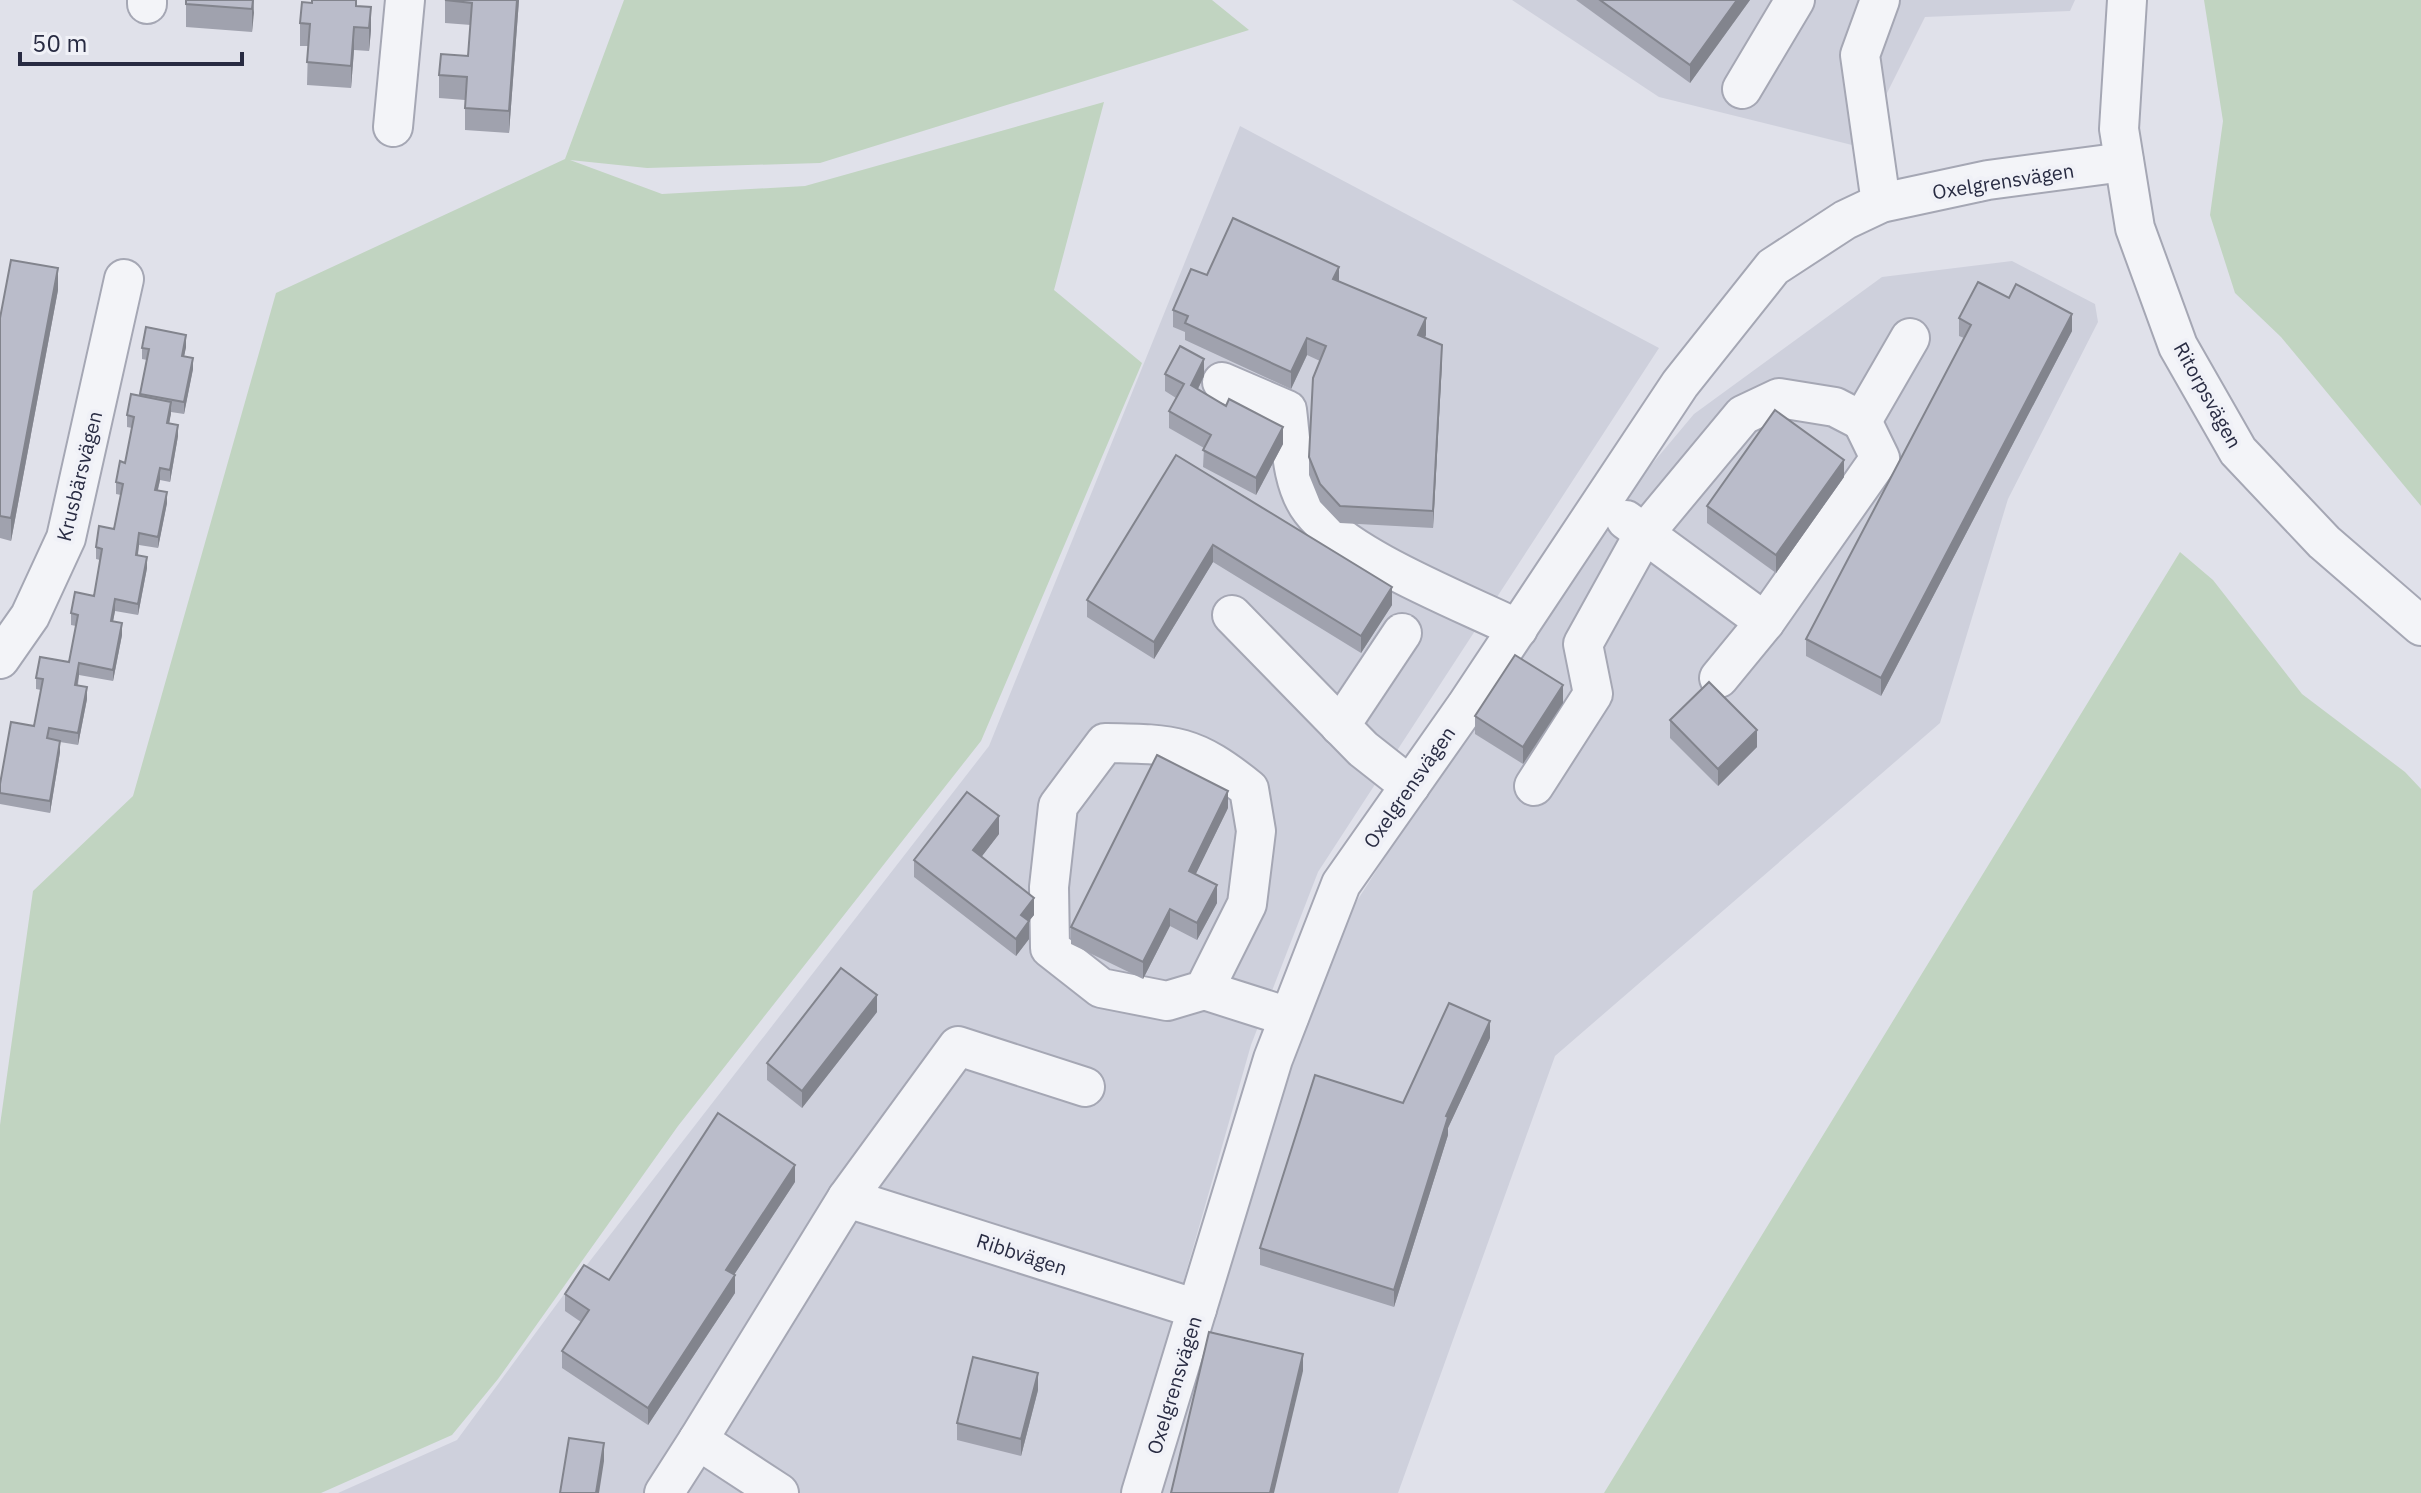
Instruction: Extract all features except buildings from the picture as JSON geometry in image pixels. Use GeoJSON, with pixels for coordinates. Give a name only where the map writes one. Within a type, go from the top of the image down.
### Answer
{"type":"FeatureCollection","features":[{"type":"Feature","properties":{"kind":"street"},"geometry":{"type":"LineString","coordinates":[[393,127],[405,0]]}},
{"type":"Feature","properties":{"kind":"street"},"geometry":{"type":"LineString","coordinates":[[1742,89],[1795,0]]}},
{"type":"Feature","properties":{"kind":"street"},"geometry":{"type":"LineString","coordinates":[[1880,0],[1860,55],[1881,203]]}},
{"type":"Feature","properties":{"kind":"street","name":"Ritorpsvägen"},"geometry":{"type":"LineString","coordinates":[[2127,0],[2119,129],[2135,228],[2178,346],[2238,451],[2324,542],[2421,626]]}},
{"type":"Feature","properties":{"kind":"street","name":"Oxelgrensvägen"},"geometry":{"type":"LineString","coordinates":[[1141,1493],[1289,1017],[1341,884],[1518,629],[1680,384],[1773,267],[1845,220],[1881,203],[1988,180],[2124,162]]}},
{"type":"Feature","properties":{"kind":"street","name":"Krusbärsvägen"},"geometry":{"type":"LineString","coordinates":[[0,659],[30,616],[66,538],[124,279]]}},
{"type":"Feature","properties":{"kind":"street"},"geometry":{"type":"LineString","coordinates":[[1862,421],[1910,338]]}},
{"type":"Feature","properties":{"kind":"street"},"geometry":{"type":"LineString","coordinates":[[1222,382],[1287,410],[1295,470],[1310,510],[1352,547],[1518,629]]}},
{"type":"Feature","properties":{"kind":"street"},"geometry":{"type":"LineString","coordinates":[[1534,786],[1593,694],[1583,644],[1644,534],[1743,415],[1779,398],[1835,407],[1862,421],[1880,458],[1765,622],[1719,678]]}},
{"type":"Feature","properties":{"kind":"street"},"geometry":{"type":"LineString","coordinates":[[1601,502],[1765,622]]}},
{"type":"Feature","properties":{"kind":"street"},"geometry":{"type":"LineString","coordinates":[[1232,615],[1340,726],[1410,786]]}},
{"type":"Feature","properties":{"kind":"street"},"geometry":{"type":"LineString","coordinates":[[1340,726],[1402,633]]}},
{"type":"Feature","properties":{"kind":"street"},"geometry":{"type":"LineString","coordinates":[[1204,990],[1247,904],[1256,831],[1249,789],[1212,759],[1166,744],[1105,743],[1058,806],[1049,887],[1050,948],[1101,988],[1167,1001],[1204,990],[1289,1017]]}},
{"type":"Feature","properties":{"kind":"street"},"geometry":{"type":"LineString","coordinates":[[664,1493],[847,1198],[958,1046],[1085,1087]]}},
{"type":"Feature","properties":{"kind":"street","name":"Ribbvägen"},"geometry":{"type":"LineString","coordinates":[[847,1198],[1197,1309]]}},
{"type":"Feature","properties":{"kind":"street"},"geometry":{"type":"LineString","coordinates":[[698,1440],[779,1493]]}},
{"type":"Feature","properties":{"kind":"shaded area"},"geometry":{"type":"Polygon","coordinates":[[[1512,0],[2075,0],[2070,11],[1925,17],[1860,147],[1659,97],[1512,0]]]}},
{"type":"Feature","properties":{"kind":"shaded area"},"geometry":{"type":"Polygon","coordinates":[[[1240,126],[1659,348],[1318,872],[1251,1045],[1123,1493],[338,1493],[457,1440],[562,1297],[989,746],[1240,126]]]}},
{"type":"Feature","properties":{"kind":"shaded area"},"geometry":{"type":"Polygon","coordinates":[[[2012,261],[2095,304],[2098,322],[2008,499],[1940,723],[1555,1056],[1398,1493],[1157,1493],[1253,1156],[1353,907],[1590,538],[1694,414],[1882,277],[2012,261]]]}},
{"type":"Feature","properties":{"kind":"green space"},"geometry":{"type":"Polygon","coordinates":[[[624,0],[1212,0],[1249,30],[820,163],[647,168],[570,160],[662,194],[805,186],[1104,102],[1054,290],[1142,363],[981,741],[678,1126],[498,1379],[452,1435],[321,1493],[0,1493],[0,1125],[33,891],[133,796],[276,293],[565,159],[624,0]]]}},
{"type":"Feature","properties":{"kind":"green space"},"geometry":{"type":"Polygon","coordinates":[[[2204,0],[2421,0],[2421,506],[2281,337],[2235,293],[2210,215],[2223,121],[2204,0]]]}},
{"type":"Feature","properties":{"kind":"green space"},"geometry":{"type":"Polygon","coordinates":[[[2180,552],[2213,580],[2302,694],[2405,772],[2421,789],[2421,1493],[1604,1493],[2180,552]]]}}]}
